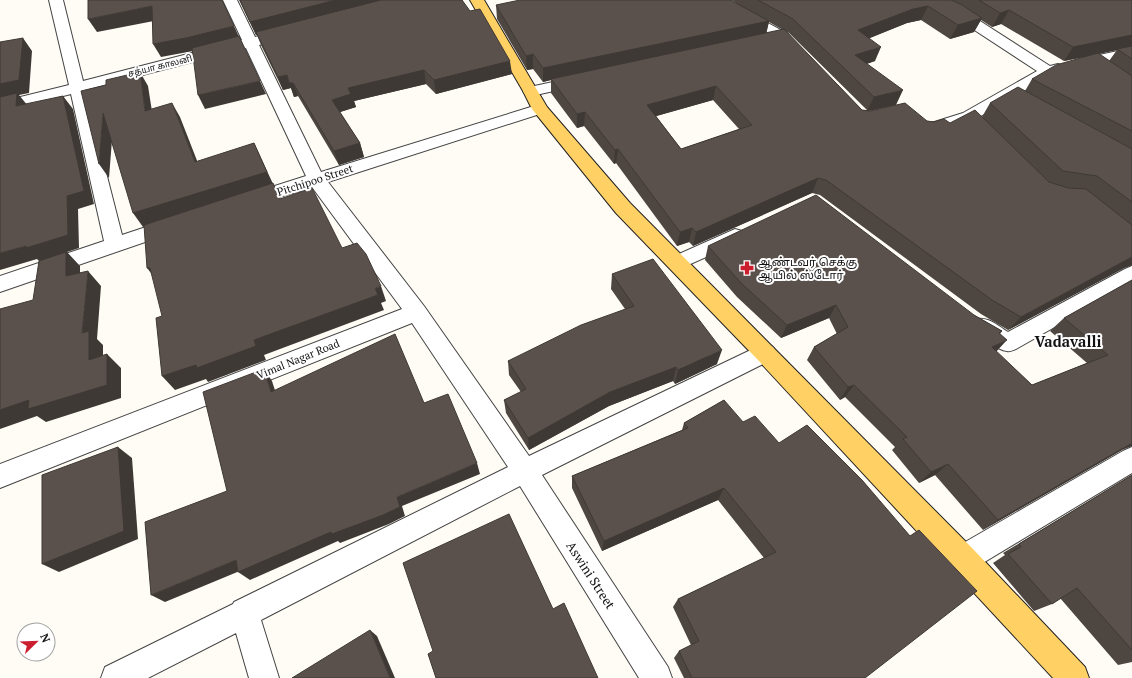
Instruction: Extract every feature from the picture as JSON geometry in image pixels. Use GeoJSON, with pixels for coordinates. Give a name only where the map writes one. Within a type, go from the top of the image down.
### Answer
{"type":"FeatureCollection","features":[{"type":"Feature","properties":{"kind":"main road"},"geometry":{"type":"LineString","coordinates":[[477,0],[536,100],[623,208],[963,558],[1074,678]]}},
{"type":"Feature","properties":{"kind":"street"},"geometry":{"type":"LineString","coordinates":[[56,0],[115,245]]}},
{"type":"Feature","properties":{"kind":"street"},"geometry":{"type":"LineString","coordinates":[[230,0],[316,179],[416,312],[525,471]]}},
{"type":"Feature","properties":{"kind":"street"},"geometry":{"type":"LineString","coordinates":[[721,0],[737,12],[788,43],[752,44]]}},
{"type":"Feature","properties":{"kind":"street"},"geometry":{"type":"LineString","coordinates":[[931,0],[961,15],[1048,71]]}},
{"type":"Feature","properties":{"kind":"street","name":"சத்யா காலனி"},"geometry":{"type":"LineString","coordinates":[[0,107],[305,28]]}},
{"type":"Feature","properties":{"kind":"street"},"geometry":{"type":"LineString","coordinates":[[907,115],[926,130],[969,116],[1015,97],[1048,71],[1132,52]]}},
{"type":"Feature","properties":{"kind":"street"},"geometry":{"type":"LineString","coordinates":[[1090,61],[1108,73]]}},
{"type":"Feature","properties":{"kind":"street","name":"Pitchipoo Street"},"geometry":{"type":"LineString","coordinates":[[234,205],[316,179],[536,100],[592,78]]}},
{"type":"Feature","properties":{"kind":"street"},"geometry":{"type":"LineString","coordinates":[[969,116],[997,143]]}},
{"type":"Feature","properties":{"kind":"street"},"geometry":{"type":"LineString","coordinates":[[0,284],[189,220]]}},
{"type":"Feature","properties":{"kind":"street"},"geometry":{"type":"LineString","coordinates":[[677,263],[755,227]]}},
{"type":"Feature","properties":{"kind":"street"},"geometry":{"type":"LineString","coordinates":[[966,316],[1008,343],[1132,274]]}},
{"type":"Feature","properties":{"kind":"street","name":"Vimal Nagar Road"},"geometry":{"type":"LineString","coordinates":[[0,476],[416,312]]}},
{"type":"Feature","properties":{"kind":"street"},"geometry":{"type":"LineString","coordinates":[[116,678],[525,471],[765,353]]}},
{"type":"Feature","properties":{"kind":"street"},"geometry":{"type":"LineString","coordinates":[[963,558],[1132,459]]}},
{"type":"Feature","properties":{"kind":"street","name":"Aswini Street"},"geometry":{"type":"LineString","coordinates":[[525,471],[657,678]]}},
{"type":"Feature","properties":{"kind":"street"},"geometry":{"type":"LineString","coordinates":[[244,612],[264,678]]}},
{"type":"Feature","properties":{"kind":"building"},"geometry":{"type":"Polygon","coordinates":[[[88,0],[222,0],[234,26],[186,38],[153,44],[152,6],[88,19],[88,0]]]}},
{"type":"Feature","properties":{"kind":"building"},"geometry":{"type":"Polygon","coordinates":[[[240,0],[336,0],[250,22],[240,0]]]}},
{"type":"Feature","properties":{"kind":"building"},"geometry":{"type":"Polygon","coordinates":[[[381,0],[462,0],[470,11],[480,9],[510,61],[434,80],[424,70],[348,88],[351,94],[332,100],[360,143],[334,151],[293,83],[289,83],[287,75],[278,77],[256,32],[381,0]]]}},
{"type":"Feature","properties":{"kind":"building"},"geometry":{"type":"Polygon","coordinates":[[[520,0],[731,0],[769,21],[543,68],[533,54],[526,56],[496,5],[520,0]]]}},
{"type":"Feature","properties":{"kind":"building"},"geometry":{"type":"Polygon","coordinates":[[[758,0],[951,0],[982,18],[958,25],[928,6],[913,9],[858,30],[881,47],[855,55],[903,90],[874,97],[793,19],[758,0]]]}},
{"type":"Feature","properties":{"kind":"building"},"geometry":{"type":"Polygon","coordinates":[[[979,0],[1132,0],[1132,35],[1073,47],[1009,10],[1000,13],[979,0]]]}},
{"type":"Feature","properties":{"kind":"building"},"geometry":{"type":"Polygon","coordinates":[[[784,29],[862,110],[870,111],[905,103],[927,121],[934,122],[944,119],[950,123],[975,110],[1049,182],[1068,188],[1086,189],[1132,225],[1132,257],[1021,317],[992,300],[826,180],[818,178],[696,232],[692,228],[680,232],[618,149],[615,150],[585,112],[577,114],[551,79],[784,29]],[[716,86],[647,105],[681,149],[752,125],[716,86]]]}},
{"type":"Feature","properties":{"kind":"building"},"geometry":{"type":"Polygon","coordinates":[[[239,36],[260,81],[198,95],[192,48],[239,36]]]}},
{"type":"Feature","properties":{"kind":"building"},"geometry":{"type":"Polygon","coordinates":[[[23,38],[19,80],[0,84],[0,42],[23,38]]]}},
{"type":"Feature","properties":{"kind":"building"},"geometry":{"type":"Polygon","coordinates":[[[1132,46],[1132,59],[1117,49],[1132,46]]]}},
{"type":"Feature","properties":{"kind":"building"},"geometry":{"type":"Polygon","coordinates":[[[1098,53],[1132,76],[1132,131],[1032,79],[1056,65],[1098,53]]]}},
{"type":"Feature","properties":{"kind":"building"},"geometry":{"type":"Polygon","coordinates":[[[140,72],[145,111],[172,103],[195,162],[254,143],[267,172],[133,213],[103,113],[99,164],[81,91],[106,85],[106,80],[140,72]]]}},
{"type":"Feature","properties":{"kind":"building"},"geometry":{"type":"Polygon","coordinates":[[[1018,87],[1132,149],[1132,202],[1097,176],[1063,171],[990,103],[1018,87]]]}},
{"type":"Feature","properties":{"kind":"building"},"geometry":{"type":"Polygon","coordinates":[[[17,93],[16,106],[63,96],[84,191],[67,196],[68,235],[26,248],[26,246],[0,253],[0,97],[17,93]]]}},
{"type":"Feature","properties":{"kind":"building"},"geometry":{"type":"Polygon","coordinates":[[[273,183],[280,199],[312,188],[342,248],[357,243],[366,254],[381,286],[375,288],[378,295],[254,340],[256,346],[197,368],[196,365],[162,376],[156,318],[162,316],[150,268],[147,268],[144,225],[273,183]]]}},
{"type":"Feature","properties":{"kind":"building"},"geometry":{"type":"Polygon","coordinates":[[[816,195],[974,315],[1002,331],[999,333],[1007,340],[992,347],[1032,385],[1108,355],[1064,318],[1132,280],[1132,443],[998,520],[948,464],[931,472],[903,439],[907,437],[854,385],[848,387],[814,347],[848,327],[836,305],[787,325],[741,283],[708,246],[816,195]]]}},
{"type":"Feature","properties":{"kind":"building"},"geometry":{"type":"Polygon","coordinates":[[[66,252],[66,276],[88,271],[82,333],[89,331],[89,360],[107,354],[107,385],[28,409],[29,400],[0,410],[0,309],[33,300],[39,261],[66,252]]]}},
{"type":"Feature","properties":{"kind":"building"},"geometry":{"type":"Polygon","coordinates":[[[653,259],[722,350],[678,370],[676,367],[610,392],[528,438],[504,400],[526,389],[508,361],[581,325],[634,306],[612,274],[653,259]]]}},
{"type":"Feature","properties":{"kind":"building"},"geometry":{"type":"Polygon","coordinates":[[[395,334],[424,403],[448,394],[477,463],[397,497],[400,507],[383,515],[332,534],[331,532],[238,572],[236,560],[151,595],[145,522],[227,491],[203,392],[264,369],[271,392],[395,334]]]}},
{"type":"Feature","properties":{"kind":"building"},"geometry":{"type":"Polygon","coordinates":[[[724,400],[743,422],[755,416],[779,443],[807,425],[862,480],[910,536],[919,530],[977,591],[865,678],[692,678],[679,651],[699,641],[678,599],[776,552],[724,488],[604,541],[572,476],[688,428],[684,423],[724,400]]]}},
{"type":"Feature","properties":{"kind":"building"},"geometry":{"type":"Polygon","coordinates":[[[118,447],[124,531],[42,564],[42,475],[118,447]]]}},
{"type":"Feature","properties":{"kind":"building"},"geometry":{"type":"Polygon","coordinates":[[[1132,475],[1132,650],[1077,588],[1052,604],[1008,554],[1021,547],[1019,544],[1132,475]]]}},
{"type":"Feature","properties":{"kind":"building"},"geometry":{"type":"Polygon","coordinates":[[[509,514],[553,609],[564,603],[598,678],[436,678],[428,654],[433,651],[403,563],[509,514]]]}},
{"type":"Feature","properties":{"kind":"building"},"geometry":{"type":"Polygon","coordinates":[[[370,630],[390,678],[292,678],[370,630]]]}},
{"type":"Feature","properties":{"kind":"place","name":"ஆண்டவர் செக்கு ஆயில் ஸ்டோர்"},"geometry":{"type":"Point","coordinates":[747,268]}},
{"type":"Feature","properties":{"kind":"district","name":"Vadavalli"},"geometry":{"type":"Point","coordinates":[1068,341]}}]}
